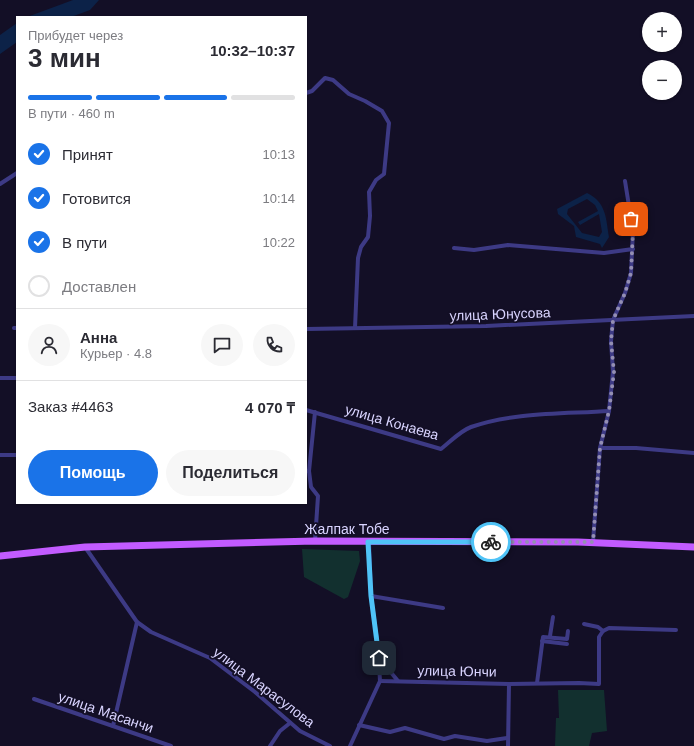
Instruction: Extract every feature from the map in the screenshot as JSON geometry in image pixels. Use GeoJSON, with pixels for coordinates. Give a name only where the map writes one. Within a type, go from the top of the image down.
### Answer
{"type":"FeatureCollection","features":[{"type":"Feature","properties":{"kind":"main road","name":"Жалпак Тобе"},"geometry":{"type":"LineString","coordinates":[[0,556],[85,547],[315,541],[593,542],[694,547]]}},
{"type":"Feature","properties":{"kind":"street"},"geometry":{"type":"LineString","coordinates":[[307,93],[312,91],[326,78],[333,80],[349,94],[366,101],[382,111],[388,123],[384,174],[376,180],[369,192],[370,216],[368,237],[361,247],[358,258],[355,328]]}},
{"type":"Feature","properties":{"kind":"street"},"geometry":{"type":"LineString","coordinates":[[0,184],[16,174]]}},
{"type":"Feature","properties":{"kind":"street"},"geometry":{"type":"LineString","coordinates":[[593,542],[600,448],[609,411],[614,372],[611,341],[613,320],[625,293],[631,273],[633,231],[625,181]]}},
{"type":"Feature","properties":{"kind":"street"},"geometry":{"type":"LineString","coordinates":[[454,248],[474,250],[508,245],[604,253],[633,249]]}},
{"type":"Feature","properties":{"kind":"street","name":"улица Юнусова"},"geometry":{"type":"LineString","coordinates":[[307,329],[486,326],[694,316]]}},
{"type":"Feature","properties":{"kind":"street"},"geometry":{"type":"LineString","coordinates":[[0,378],[16,378]]}},
{"type":"Feature","properties":{"kind":"street","name":"улица Конаева"},"geometry":{"type":"LineString","coordinates":[[307,410],[441,449],[470,428],[493,422],[519,417],[609,411]]}},
{"type":"Feature","properties":{"kind":"street"},"geometry":{"type":"LineString","coordinates":[[315,412],[308,471],[311,487],[318,496],[315,541]]}},
{"type":"Feature","properties":{"kind":"street"},"geometry":{"type":"LineString","coordinates":[[600,448],[636,448],[694,453]]}},
{"type":"Feature","properties":{"kind":"street"},"geometry":{"type":"LineString","coordinates":[[0,455],[16,455]]}},
{"type":"Feature","properties":{"kind":"street"},"geometry":{"type":"LineString","coordinates":[[350,746],[380,681],[379,658],[371,596],[368,542]]}},
{"type":"Feature","properties":{"kind":"street","name":"улица Марасулова"},"geometry":{"type":"LineString","coordinates":[[85,547],[137,622],[151,632],[210,658],[254,692],[300,731],[330,746]]}},
{"type":"Feature","properties":{"kind":"street"},"geometry":{"type":"LineString","coordinates":[[371,596],[443,608]]}},
{"type":"Feature","properties":{"kind":"street"},"geometry":{"type":"LineString","coordinates":[[550,636],[553,618]]}},
{"type":"Feature","properties":{"kind":"street"},"geometry":{"type":"LineString","coordinates":[[113,726],[137,622]]}},
{"type":"Feature","properties":{"kind":"street"},"geometry":{"type":"LineString","coordinates":[[584,624],[598,627],[603,631],[609,628],[676,630]]}},
{"type":"Feature","properties":{"kind":"street"},"geometry":{"type":"LineString","coordinates":[[537,683],[543,637],[550,636],[567,639],[568,631]]}},
{"type":"Feature","properties":{"kind":"street","name":"улица Юнчи"},"geometry":{"type":"LineString","coordinates":[[380,681],[509,684],[580,682],[599,684],[599,637],[603,631]]}},
{"type":"Feature","properties":{"kind":"street"},"geometry":{"type":"LineString","coordinates":[[542,642],[567,644]]}},
{"type":"Feature","properties":{"kind":"street"},"geometry":{"type":"LineString","coordinates":[[379,658],[398,681]]}},
{"type":"Feature","properties":{"kind":"street","name":"улица Юнчи"},"geometry":{"type":"LineString","coordinates":[[509,684],[507,738],[509,746]]}},
{"type":"Feature","properties":{"kind":"street","name":"улица Масанчи"},"geometry":{"type":"LineString","coordinates":[[34,699],[171,746]]}},
{"type":"Feature","properties":{"kind":"street"},"geometry":{"type":"LineString","coordinates":[[270,746],[280,731],[290,723]]}},
{"type":"Feature","properties":{"kind":"street"},"geometry":{"type":"LineString","coordinates":[[359,725],[390,732],[405,728],[444,739],[454,736],[487,741],[507,738]]}},
{"type":"Feature","properties":{"kind":"green space"},"geometry":{"type":"Polygon","coordinates":[[[302,549],[359,551],[360,561],[348,597],[344,599],[304,577],[302,549]]]}},
{"type":"Feature","properties":{"kind":"green space"},"geometry":{"type":"Polygon","coordinates":[[[558,690],[604,690],[607,731],[592,733],[589,746],[555,746],[556,718],[559,718],[558,690]]]}},
{"type":"Feature","properties":{"kind":"water"},"geometry":{"type":"Polygon","coordinates":[[[73,0],[99,0],[90,10],[74,16],[30,16],[73,0]]]}},
{"type":"Feature","properties":{"kind":"water"},"geometry":{"type":"Polygon","coordinates":[[[16,24],[16,43],[0,54],[0,35],[16,24]]]}},
{"type":"Feature","properties":{"kind":"water"},"geometry":{"type":"Polygon","coordinates":[[[587,193],[598,201],[604,211],[609,237],[602,248],[600,244],[576,237],[574,226],[558,214],[557,209],[587,193]],[[587,199],[568,209],[567,214],[582,233],[599,237],[602,232],[599,214],[580,225],[578,222],[598,211],[595,205],[587,199]]]}},
{"type":"Feature","properties":{"kind":"way so far"},"geometry":{"type":"LineString","coordinates":[[491,542],[593,542],[600,448],[609,411],[614,372],[611,341],[613,320],[625,293],[631,273],[633,231],[631,219]]}},
{"type":"Feature","properties":{"kind":"route"},"geometry":{"type":"LineString","coordinates":[[379,658],[371,596],[368,542],[491,542]]}}]}
